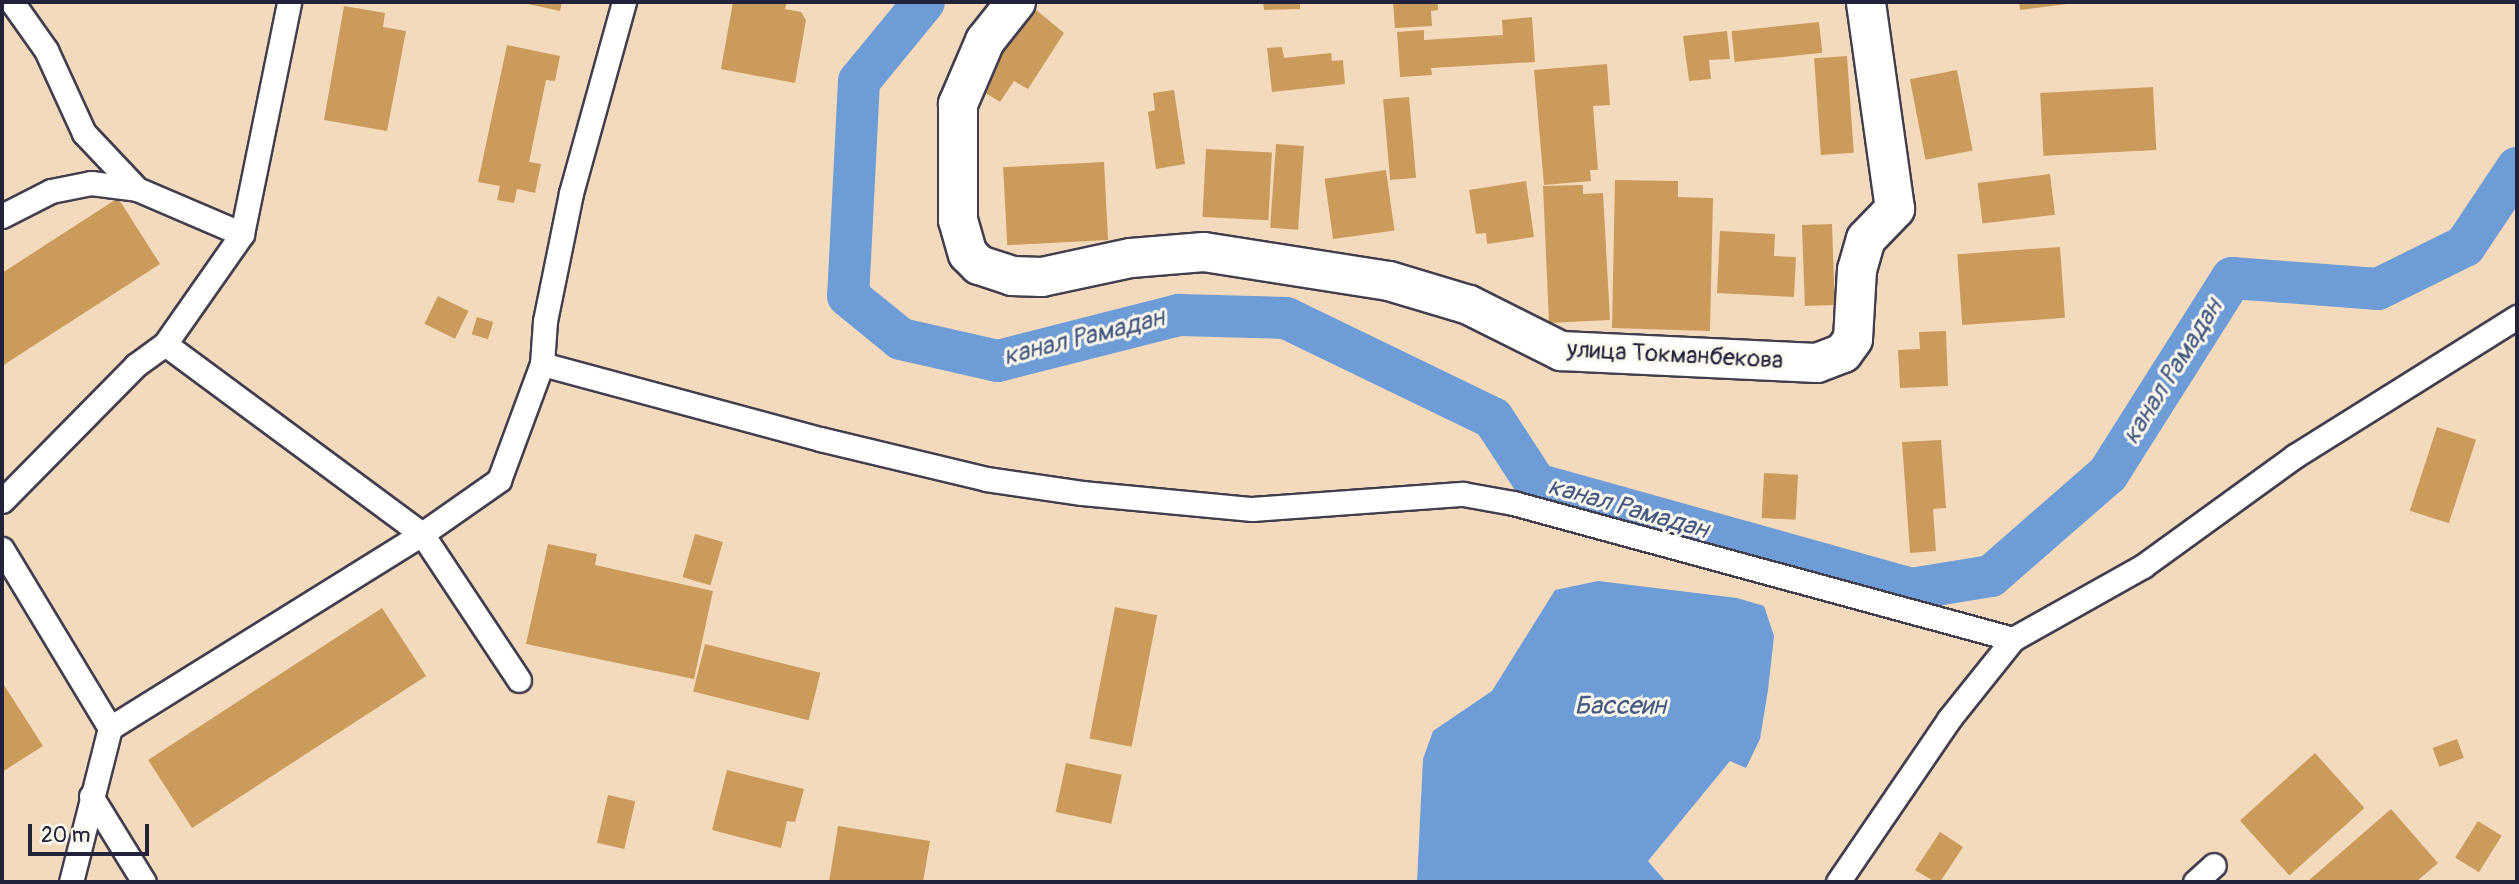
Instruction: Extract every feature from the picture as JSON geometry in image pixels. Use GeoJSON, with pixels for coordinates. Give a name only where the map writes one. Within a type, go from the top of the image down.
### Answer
{"type":"FeatureCollection","features":[{"type":"Feature","properties":{"kind":"street","name":"улица Токманбекова"},"geometry":{"type":"LineString","coordinates":[[1016,2],[985,41],[958,104],[958,220],[968,254],[979,265],[1012,276],[1042,277],[1131,258],[1204,252],[1389,281],[1469,305],[1561,351],[1817,363],[1843,353],[1853,339],[1857,270],[1866,239],[1895,209],[1866,2]]}},
{"type":"Feature","properties":{"kind":"lane"},"geometry":{"type":"LineString","coordinates":[[12,2],[46,50],[84,133],[137,189]]}},
{"type":"Feature","properties":{"kind":"lane"},"geometry":{"type":"LineString","coordinates":[[2,501],[136,365],[165,344],[242,234],[289,2]]}},
{"type":"Feature","properties":{"kind":"lane"},"geometry":{"type":"LineString","coordinates":[[71,882],[110,728],[422,534],[499,480],[542,364],[545,321],[571,193],[624,2]]}},
{"type":"Feature","properties":{"kind":"lane"},"geometry":{"type":"LineString","coordinates":[[2,216],[51,191],[91,183],[137,189],[242,234]]}},
{"type":"Feature","properties":{"kind":"lane"},"geometry":{"type":"LineString","coordinates":[[1838,882],[1949,719],[2013,639],[2143,566],[2295,456],[2517,317]]}},
{"type":"Feature","properties":{"kind":"lane"},"geometry":{"type":"LineString","coordinates":[[165,344],[422,534],[519,680]]}},
{"type":"Feature","properties":{"kind":"lane"},"geometry":{"type":"LineString","coordinates":[[542,364],[833,443],[986,479],[1082,493],[1252,509],[1475,496],[2013,639]]}},
{"type":"Feature","properties":{"kind":"lane"},"geometry":{"type":"LineString","coordinates":[[2,549],[110,728]]}},
{"type":"Feature","properties":{"kind":"lane"},"geometry":{"type":"LineString","coordinates":[[91,796],[144,882]]}},
{"type":"Feature","properties":{"kind":"lane"},"geometry":{"type":"LineString","coordinates":[[2195,882],[2214,865]]}},
{"type":"Feature","properties":{"kind":"water","name":"Бассеин"},"geometry":{"type":"Polygon","coordinates":[[[1598,581],[1737,598],[1764,606],[1774,636],[1768,690],[1760,739],[1746,768],[1730,761],[1648,861],[1666,882],[1417,882],[1423,759],[1433,731],[1492,691],[1555,590],[1598,581]]]}},
{"type":"Feature","properties":{"kind":"building"},"geometry":{"type":"Polygon","coordinates":[[[519,2],[562,2],[560,11],[519,2]]]}},
{"type":"Feature","properties":{"kind":"building"},"geometry":{"type":"Polygon","coordinates":[[[733,2],[787,2],[785,9],[801,12],[806,20],[795,83],[721,69],[733,2]]]}},
{"type":"Feature","properties":{"kind":"building"},"geometry":{"type":"Polygon","coordinates":[[[1263,2],[1300,2],[1300,9],[1264,10],[1263,2]]]}},
{"type":"Feature","properties":{"kind":"building"},"geometry":{"type":"Polygon","coordinates":[[[1393,2],[1438,2],[1438,10],[1431,11],[1432,26],[1395,28],[1393,2]]]}},
{"type":"Feature","properties":{"kind":"building"},"geometry":{"type":"Polygon","coordinates":[[[2019,2],[2074,2],[2074,3],[2020,10],[2019,2]]]}},
{"type":"Feature","properties":{"kind":"building"},"geometry":{"type":"Polygon","coordinates":[[[1029,4],[1064,33],[1028,89],[1014,81],[1000,102],[976,87],[1029,4]]]}},
{"type":"Feature","properties":{"kind":"building"},"geometry":{"type":"Polygon","coordinates":[[[344,6],[385,13],[383,27],[406,31],[387,131],[324,120],[344,6]]]}},
{"type":"Feature","properties":{"kind":"building"},"geometry":{"type":"Polygon","coordinates":[[[1532,17],[1535,62],[1431,68],[1432,75],[1400,77],[1397,32],[1424,30],[1424,40],[1503,35],[1502,20],[1532,17]]]}},
{"type":"Feature","properties":{"kind":"building"},"geometry":{"type":"Polygon","coordinates":[[[1819,22],[1822,53],[1735,62],[1731,31],[1819,22]]]}},
{"type":"Feature","properties":{"kind":"building"},"geometry":{"type":"Polygon","coordinates":[[[1727,31],[1730,59],[1709,60],[1711,79],[1689,81],[1683,36],[1727,31]]]}},
{"type":"Feature","properties":{"kind":"building"},"geometry":{"type":"Polygon","coordinates":[[[507,45],[560,56],[555,81],[546,80],[529,162],[541,164],[535,193],[517,189],[514,203],[497,200],[500,186],[478,182],[507,45]]]}},
{"type":"Feature","properties":{"kind":"building"},"geometry":{"type":"Polygon","coordinates":[[[1282,47],[1284,58],[1331,53],[1332,61],[1343,60],[1345,84],[1272,92],[1267,48],[1282,47]]]}},
{"type":"Feature","properties":{"kind":"building"},"geometry":{"type":"Polygon","coordinates":[[[1847,56],[1854,153],[1821,155],[1814,58],[1847,56]]]}},
{"type":"Feature","properties":{"kind":"building"},"geometry":{"type":"Polygon","coordinates":[[[1607,64],[1610,105],[1593,106],[1598,170],[1590,170],[1591,181],[1544,185],[1534,70],[1607,64]]]}},
{"type":"Feature","properties":{"kind":"building"},"geometry":{"type":"Polygon","coordinates":[[[1957,70],[1973,150],[1926,160],[1910,79],[1957,70]]]}},
{"type":"Feature","properties":{"kind":"building"},"geometry":{"type":"Polygon","coordinates":[[[2153,87],[2156,150],[2043,156],[2040,93],[2153,87]]]}},
{"type":"Feature","properties":{"kind":"building"},"geometry":{"type":"Polygon","coordinates":[[[1174,90],[1185,164],[1156,169],[1148,112],[1155,110],[1153,93],[1174,90]]]}},
{"type":"Feature","properties":{"kind":"building"},"geometry":{"type":"Polygon","coordinates":[[[1409,97],[1416,178],[1390,180],[1383,99],[1409,97]]]}},
{"type":"Feature","properties":{"kind":"building"},"geometry":{"type":"Polygon","coordinates":[[[1276,144],[1304,146],[1298,230],[1270,228],[1276,144]]]}},
{"type":"Feature","properties":{"kind":"building"},"geometry":{"type":"Polygon","coordinates":[[[1206,149],[1272,152],[1268,220],[1202,217],[1206,149]]]}},
{"type":"Feature","properties":{"kind":"building"},"geometry":{"type":"Polygon","coordinates":[[[1104,162],[1108,240],[1007,245],[1003,167],[1104,162]]]}},
{"type":"Feature","properties":{"kind":"building"},"geometry":{"type":"Polygon","coordinates":[[[1386,170],[1394,230],[1333,239],[1325,179],[1386,170]]]}},
{"type":"Feature","properties":{"kind":"building"},"geometry":{"type":"Polygon","coordinates":[[[2050,174],[2055,215],[1983,224],[1978,183],[2050,174]]]}},
{"type":"Feature","properties":{"kind":"building"},"geometry":{"type":"Polygon","coordinates":[[[1615,180],[1678,181],[1678,197],[1713,198],[1710,331],[1612,328],[1615,180]]]}},
{"type":"Feature","properties":{"kind":"building"},"geometry":{"type":"Polygon","coordinates":[[[1526,181],[1534,237],[1487,244],[1486,233],[1476,234],[1469,190],[1526,181]]]}},
{"type":"Feature","properties":{"kind":"building"},"geometry":{"type":"Polygon","coordinates":[[[1583,185],[1583,194],[1603,193],[1610,320],[1549,323],[1543,186],[1583,185]]]}},
{"type":"Feature","properties":{"kind":"building"},"geometry":{"type":"Polygon","coordinates":[[[118,198],[160,264],[2,366],[2,273],[118,198]]]}},
{"type":"Feature","properties":{"kind":"building"},"geometry":{"type":"Polygon","coordinates":[[[1832,224],[1835,305],[1805,306],[1802,225],[1832,224]]]}},
{"type":"Feature","properties":{"kind":"building"},"geometry":{"type":"Polygon","coordinates":[[[1720,231],[1775,234],[1774,256],[1796,257],[1794,297],[1717,293],[1720,231]]]}},
{"type":"Feature","properties":{"kind":"building"},"geometry":{"type":"Polygon","coordinates":[[[2060,247],[2065,318],[1962,325],[1957,254],[2060,247]]]}},
{"type":"Feature","properties":{"kind":"building"},"geometry":{"type":"Polygon","coordinates":[[[438,296],[469,311],[455,339],[424,324],[438,296]]]}},
{"type":"Feature","properties":{"kind":"building"},"geometry":{"type":"Polygon","coordinates":[[[477,317],[493,322],[488,339],[472,334],[477,317]]]}},
{"type":"Feature","properties":{"kind":"building"},"geometry":{"type":"Polygon","coordinates":[[[1946,331],[1948,386],[1900,388],[1898,350],[1920,349],[1919,332],[1946,331]]]}},
{"type":"Feature","properties":{"kind":"building"},"geometry":{"type":"Polygon","coordinates":[[[2437,427],[2476,440],[2449,523],[2410,511],[2437,427]]]}},
{"type":"Feature","properties":{"kind":"building"},"geometry":{"type":"Polygon","coordinates":[[[1941,440],[1946,508],[1933,509],[1936,551],[1910,553],[1902,442],[1941,440]]]}},
{"type":"Feature","properties":{"kind":"building"},"geometry":{"type":"Polygon","coordinates":[[[1764,473],[1798,475],[1796,520],[1762,518],[1764,473]]]}},
{"type":"Feature","properties":{"kind":"building"},"geometry":{"type":"Polygon","coordinates":[[[695,534],[723,542],[710,585],[683,577],[695,534]]]}},
{"type":"Feature","properties":{"kind":"building"},"geometry":{"type":"Polygon","coordinates":[[[548,544],[597,554],[595,565],[713,591],[694,679],[526,644],[548,544]]]}},
{"type":"Feature","properties":{"kind":"building"},"geometry":{"type":"Polygon","coordinates":[[[1115,607],[1157,615],[1132,747],[1089,739],[1115,607]]]}},
{"type":"Feature","properties":{"kind":"building"},"geometry":{"type":"Polygon","coordinates":[[[382,608],[426,676],[192,828],[148,760],[382,608]]]}},
{"type":"Feature","properties":{"kind":"building"},"geometry":{"type":"Polygon","coordinates":[[[705,644],[820,673],[809,720],[693,692],[705,644]]]}},
{"type":"Feature","properties":{"kind":"building"},"geometry":{"type":"Polygon","coordinates":[[[2,682],[43,746],[2,772],[2,682]]]}},
{"type":"Feature","properties":{"kind":"building"},"geometry":{"type":"Polygon","coordinates":[[[2457,739],[2464,758],[2439,767],[2433,748],[2457,739]]]}},
{"type":"Feature","properties":{"kind":"building"},"geometry":{"type":"Polygon","coordinates":[[[2315,753],[2365,808],[2289,876],[2240,821],[2315,753]]]}},
{"type":"Feature","properties":{"kind":"building"},"geometry":{"type":"Polygon","coordinates":[[[1066,763],[1122,775],[1111,824],[1056,812],[1066,763]]]}},
{"type":"Feature","properties":{"kind":"building"},"geometry":{"type":"Polygon","coordinates":[[[727,770],[804,789],[795,822],[787,821],[781,848],[712,830],[727,770]]]}},
{"type":"Feature","properties":{"kind":"building"},"geometry":{"type":"Polygon","coordinates":[[[608,795],[635,801],[624,849],[597,843],[608,795]]]}},
{"type":"Feature","properties":{"kind":"building"},"geometry":{"type":"Polygon","coordinates":[[[2391,809],[2438,863],[2416,882],[2307,882],[2391,809]]]}},
{"type":"Feature","properties":{"kind":"building"},"geometry":{"type":"Polygon","coordinates":[[[2478,821],[2502,836],[2479,872],[2455,857],[2478,821]]]}},
{"type":"Feature","properties":{"kind":"building"},"geometry":{"type":"Polygon","coordinates":[[[838,826],[930,841],[923,882],[829,882],[838,826]]]}},
{"type":"Feature","properties":{"kind":"building"},"geometry":{"type":"Polygon","coordinates":[[[1940,832],[1963,847],[1940,882],[1935,882],[1915,870],[1940,832]]]}},
{"type":"Feature","properties":{"kind":"waterway","name":"канал Рамадан"},"geometry":{"type":"LineString","coordinates":[[924,2],[859,81],[848,296],[901,339],[998,361],[1179,315],[1286,318],[1493,418],[1536,484],[1911,589],[1991,576],[2108,474],[2232,278],[2378,289],[2465,246],[2517,168]]}}]}
